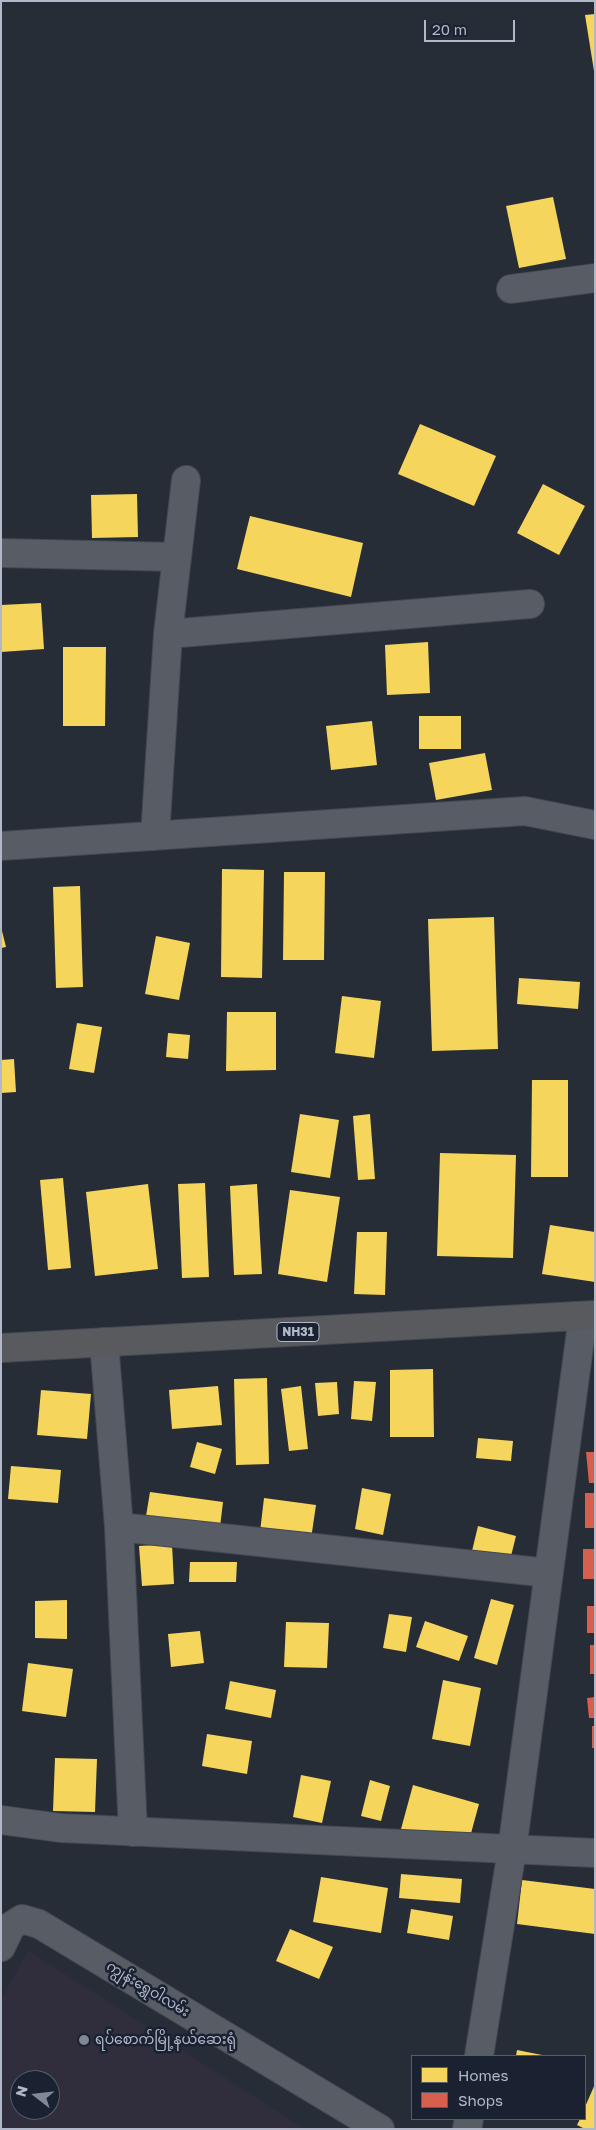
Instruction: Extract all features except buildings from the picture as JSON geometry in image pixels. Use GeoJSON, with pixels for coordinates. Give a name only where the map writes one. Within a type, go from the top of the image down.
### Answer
{"type":"FeatureCollection","features":[{"type":"Feature","properties":{"kind":"highway","name":"NH31"},"geometry":{"type":"LineString","coordinates":[[1,1348],[589,1316]]}},
{"type":"Feature","properties":{"kind":"street"},"geometry":{"type":"LineString","coordinates":[[511,290],[595,278]]}},
{"type":"Feature","properties":{"kind":"street"},"geometry":{"type":"LineString","coordinates":[[155,836],[168,634],[186,480]]}},
{"type":"Feature","properties":{"kind":"street"},"geometry":{"type":"LineString","coordinates":[[1,554],[177,556]]}},
{"type":"Feature","properties":{"kind":"street"},"geometry":{"type":"LineString","coordinates":[[168,634],[530,604]]}},
{"type":"Feature","properties":{"kind":"street"},"geometry":{"type":"LineString","coordinates":[[1,846],[525,811],[595,825]]}},
{"type":"Feature","properties":{"kind":"street"},"geometry":{"type":"LineString","coordinates":[[479,2055],[512,1850],[549,1573],[589,1316]]}},
{"type":"Feature","properties":{"kind":"street"},"geometry":{"type":"LineString","coordinates":[[104,1342],[119,1527],[133,1832]]}},
{"type":"Feature","properties":{"kind":"street"},"geometry":{"type":"LineString","coordinates":[[119,1527],[549,1573]]}},
{"type":"Feature","properties":{"kind":"street"},"geometry":{"type":"LineString","coordinates":[[1,1820],[61,1828],[595,1853]]}},
{"type":"Feature","properties":{"kind":"street","name":"ကျွန်းရွှေဝါလမ်း"},"geometry":{"type":"LineString","coordinates":[[1,1947],[11,1926],[22,1919],[39,1924],[380,2129]]}},
{"type":"Feature","properties":{"kind":"shaded area","name":"ရပ်စောက်မြို့နယ်ဆေးရုံ"},"geometry":{"type":"Polygon","coordinates":[[[28,1950],[304,2129],[1,2129],[1,2000],[28,1950]]]}},
{"type":"Feature","properties":{"kind":"place","name":"ရပ်စောက်မြို့နယ်ဆေးရုံ"},"geometry":{"type":"Point","coordinates":[84,2040]}}]}
